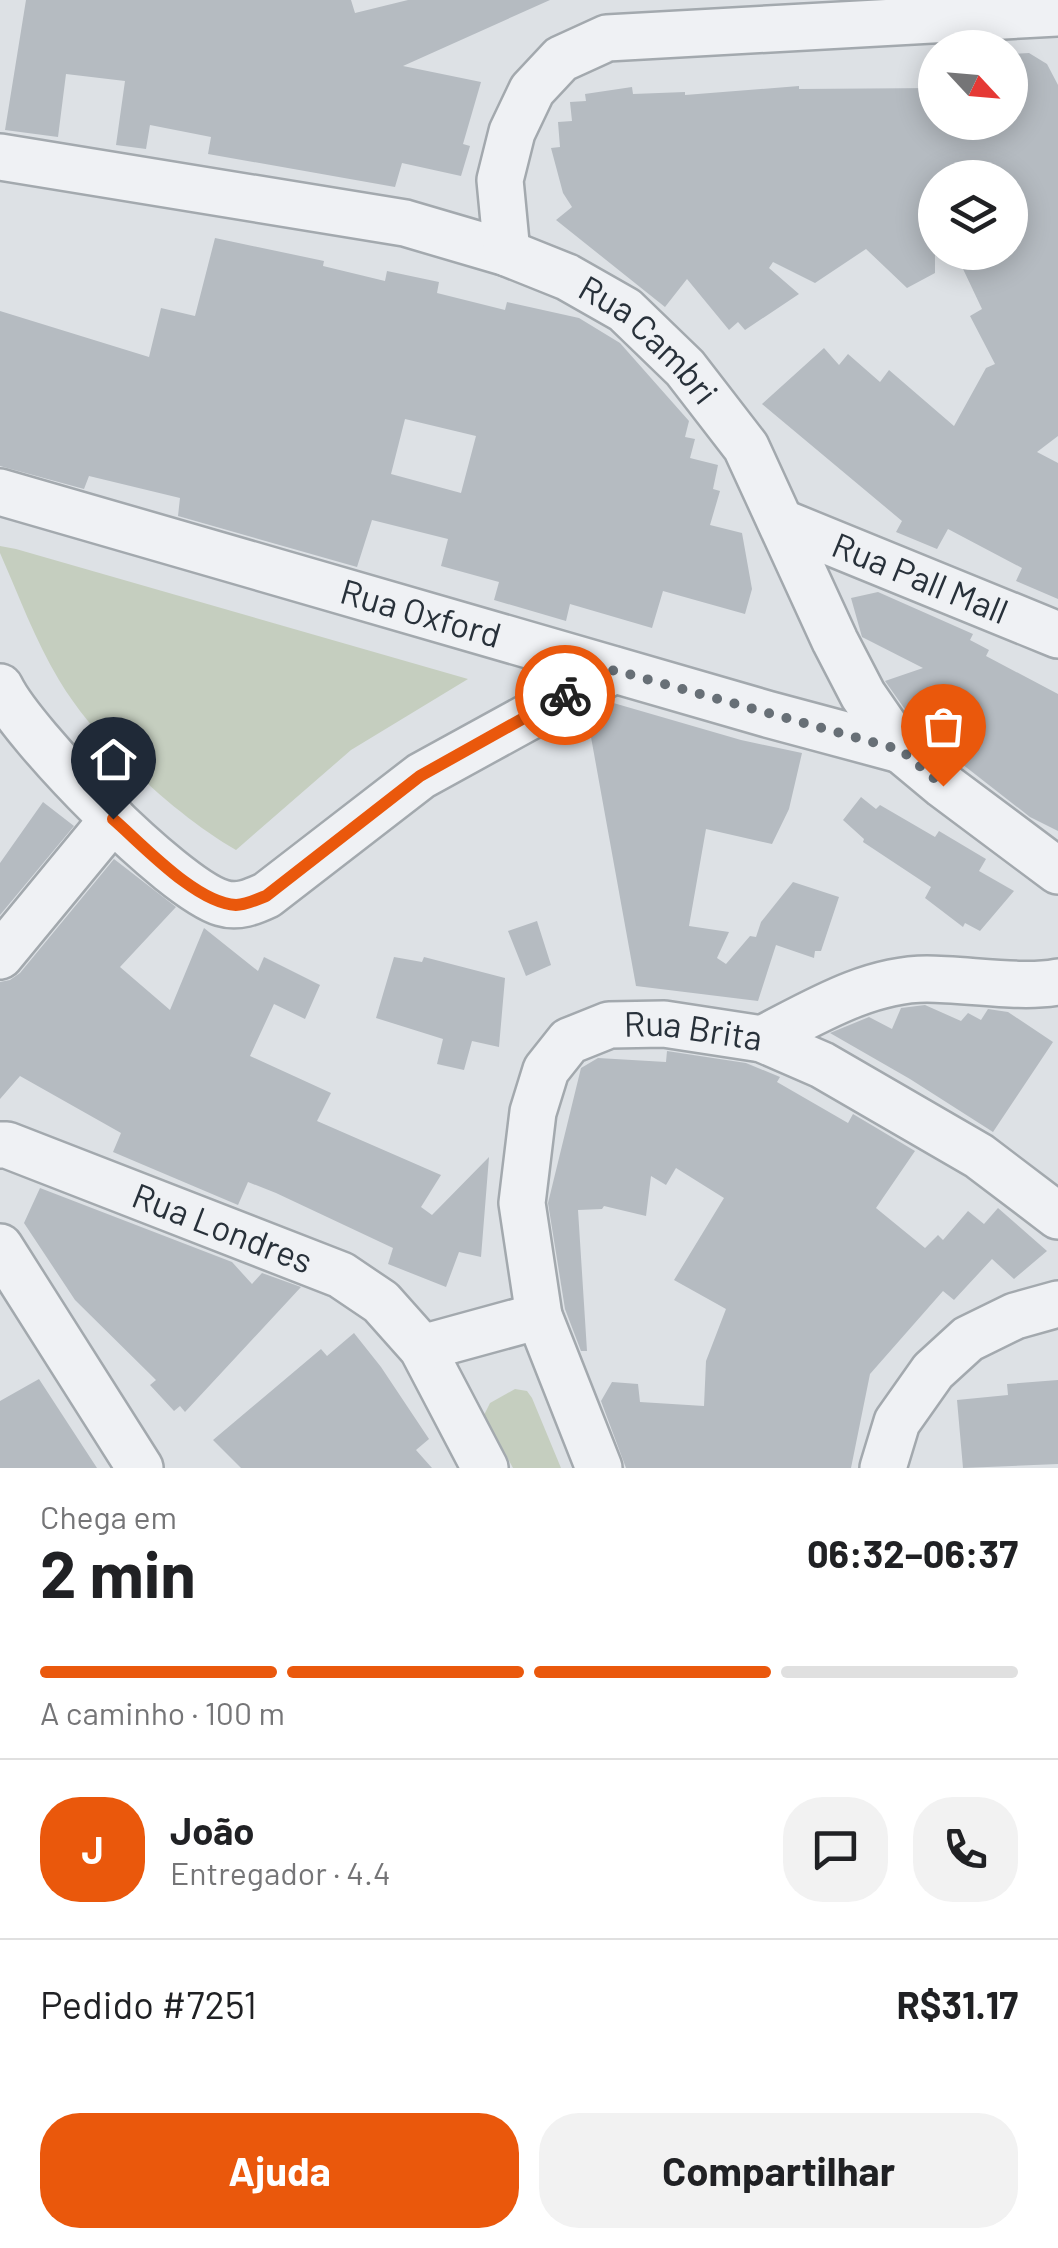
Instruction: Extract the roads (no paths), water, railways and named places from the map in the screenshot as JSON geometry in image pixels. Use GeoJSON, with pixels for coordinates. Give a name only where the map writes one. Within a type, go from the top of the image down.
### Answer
{"type":"FeatureCollection","features":[{"type":"Feature","properties":{"kind":"street"},"geometry":{"type":"LineString","coordinates":[[507,253],[500,180],[519,118],[532,90],[562,59],[606,38],[1058,12]]}},
{"type":"Feature","properties":{"kind":"street","name":"Rua Cambri"},"geometry":{"type":"LineString","coordinates":[[0,157],[406,222],[507,253],[567,277],[624,310],[684,368],[746,448],[863,695],[901,750],[1058,871]]}},
{"type":"Feature","properties":{"kind":"street","name":"Rua Oxford"},"geometry":{"type":"LineString","coordinates":[[0,492],[901,750]]}},
{"type":"Feature","properties":{"kind":"street","name":"Rua Pall Mall"},"geometry":{"type":"LineString","coordinates":[[782,522],[1058,635]]}},
{"type":"Feature","properties":{"kind":"street"},"geometry":{"type":"LineString","coordinates":[[2,696],[60,766],[113,819],[198,890],[222,903],[242,906],[266,896],[420,776],[614,670]]}},
{"type":"Feature","properties":{"kind":"street"},"geometry":{"type":"LineString","coordinates":[[0,956],[113,819]]}},
{"type":"Feature","properties":{"kind":"street"},"geometry":{"type":"LineString","coordinates":[[762,1039],[834,1002],[875,987],[922,979],[1058,982]]}},
{"type":"Feature","properties":{"kind":"street","name":"Rua Brita"},"geometry":{"type":"LineString","coordinates":[[599,1468],[539,1316],[522,1202],[533,1112],[546,1070],[569,1040],[609,1025],[664,1024],[762,1039],[822,1064],[979,1156],[1058,1216]]}},
{"type":"Feature","properties":{"kind":"street","name":"Rua Londres"},"geometry":{"type":"LineString","coordinates":[[0,1145],[6,1144],[259,1240],[340,1275],[381,1302],[422,1348],[486,1468]]}},
{"type":"Feature","properties":{"kind":"street"},"geometry":{"type":"LineString","coordinates":[[0,1247],[140,1468]]}},
{"type":"Feature","properties":{"kind":"street"},"geometry":{"type":"LineString","coordinates":[[883,1468],[897,1422],[933,1370],[968,1339],[1016,1316],[1058,1304]]}},
{"type":"Feature","properties":{"kind":"street"},"geometry":{"type":"LineString","coordinates":[[422,1348],[539,1316]]}}]}
